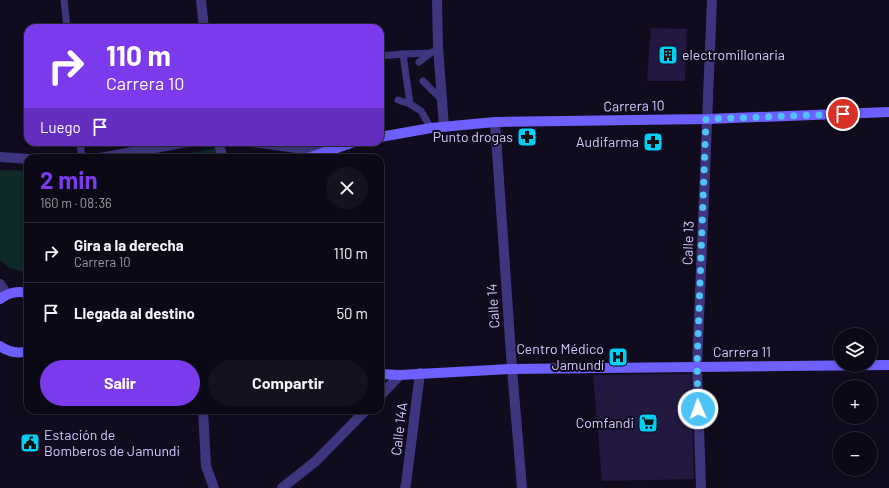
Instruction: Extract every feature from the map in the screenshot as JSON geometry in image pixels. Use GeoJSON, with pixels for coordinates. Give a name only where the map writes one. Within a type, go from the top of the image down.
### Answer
{"type":"FeatureCollection","features":[{"type":"Feature","properties":{"kind":"main road","name":"Carrera 10"},"geometry":{"type":"LineString","coordinates":[[384,136],[431,128],[444,128],[495,122],[706,119],[889,112]]}},
{"type":"Feature","properties":{"kind":"main road"},"geometry":{"type":"LineString","coordinates":[[319,154],[342,146]]}},
{"type":"Feature","properties":{"kind":"main road"},"geometry":{"type":"LineString","coordinates":[[3,296],[18,292],[24,293]]}},
{"type":"Feature","properties":{"kind":"main road"},"geometry":{"type":"LineString","coordinates":[[2,351],[24,352]]}},
{"type":"Feature","properties":{"kind":"main road","name":"Carrera 11"},"geometry":{"type":"LineString","coordinates":[[384,374],[400,375],[512,368],[889,365]]}},
{"type":"Feature","properties":{"kind":"street"},"geometry":{"type":"LineString","coordinates":[[201,0],[204,24]]}},
{"type":"Feature","properties":{"kind":"street"},"geometry":{"type":"LineString","coordinates":[[437,0],[434,50],[443,101],[444,128]]}},
{"type":"Feature","properties":{"kind":"street","name":"Calle 13"},"geometry":{"type":"LineString","coordinates":[[701,488],[697,366],[712,0]]}},
{"type":"Feature","properties":{"kind":"street","name":"Calle 14"},"geometry":{"type":"LineString","coordinates":[[495,122],[522,488]]}},
{"type":"Feature","properties":{"kind":"street"},"geometry":{"type":"LineString","coordinates":[[122,154],[165,146]]}},
{"type":"Feature","properties":{"kind":"street"},"geometry":{"type":"LineString","coordinates":[[282,146],[325,152]]}},
{"type":"Feature","properties":{"kind":"street"},"geometry":{"type":"LineString","coordinates":[[0,157],[24,159]]}},
{"type":"Feature","properties":{"kind":"street"},"geometry":{"type":"LineString","coordinates":[[0,284],[3,296]]}},
{"type":"Feature","properties":{"kind":"street","name":"Calle 14A"},"geometry":{"type":"LineString","coordinates":[[405,488],[420,373]]}},
{"type":"Feature","properties":{"kind":"street"},"geometry":{"type":"LineString","coordinates":[[384,392],[400,375]]}},
{"type":"Feature","properties":{"kind":"street"},"geometry":{"type":"LineString","coordinates":[[203,414],[206,466],[214,488]]}},
{"type":"Feature","properties":{"kind":"street"},"geometry":{"type":"LineString","coordinates":[[282,488],[316,462],[362,414]]}},
{"type":"Feature","properties":{"kind":"lane"},"geometry":{"type":"LineString","coordinates":[[64,0],[67,24]]}},
{"type":"Feature","properties":{"kind":"lane"},"geometry":{"type":"LineString","coordinates":[[384,56],[434,50]]}},
{"type":"Feature","properties":{"kind":"lane"},"geometry":{"type":"LineString","coordinates":[[419,62],[434,50]]}},
{"type":"Feature","properties":{"kind":"lane"},"geometry":{"type":"LineString","coordinates":[[403,54],[410,104]]}},
{"type":"Feature","properties":{"kind":"lane"},"geometry":{"type":"LineString","coordinates":[[423,81],[443,101]]}},
{"type":"Feature","properties":{"kind":"lane"},"geometry":{"type":"LineString","coordinates":[[398,100],[410,104],[421,111],[431,128]]}},
{"type":"Feature","properties":{"kind":"green space"},"geometry":{"type":"Polygon","coordinates":[[[216,148],[217,154],[186,154],[216,148]]]}},
{"type":"Feature","properties":{"kind":"green space"},"geometry":{"type":"Polygon","coordinates":[[[0,170],[24,171],[24,272],[9,268],[0,260],[0,170]]]}},
{"type":"Feature","properties":{"kind":"building","name":"electromillonaria"},"geometry":{"type":"Polygon","coordinates":[[[651,28],[687,29],[685,81],[647,81],[651,28]]]}},
{"type":"Feature","properties":{"kind":"building","name":"Comfandi"},"geometry":{"type":"Polygon","coordinates":[[[691,374],[694,479],[602,481],[593,375],[691,374]]]}},
{"type":"Feature","properties":{"kind":"place","name":"electromillonaria"},"geometry":{"type":"Point","coordinates":[668,55]}},
{"type":"Feature","properties":{"kind":"place","name":"Punto drogas"},"geometry":{"type":"Point","coordinates":[527,137]}},
{"type":"Feature","properties":{"kind":"place","name":"Audifarma"},"geometry":{"type":"Point","coordinates":[653,142]}},
{"type":"Feature","properties":{"kind":"place","name":"Centro Médico Jamundí"},"geometry":{"type":"Point","coordinates":[618,357]}},
{"type":"Feature","properties":{"kind":"place","name":"Comfandi"},"geometry":{"type":"Point","coordinates":[648,423]}},
{"type":"Feature","properties":{"kind":"place","name":"Estación de Bomberos de Jamundi"},"geometry":{"type":"Point","coordinates":[30,443]}},
{"type":"Feature","properties":{"kind":"route"},"geometry":{"type":"LineString","coordinates":[[698,409],[697,366],[706,119],[843,114]]}}]}
